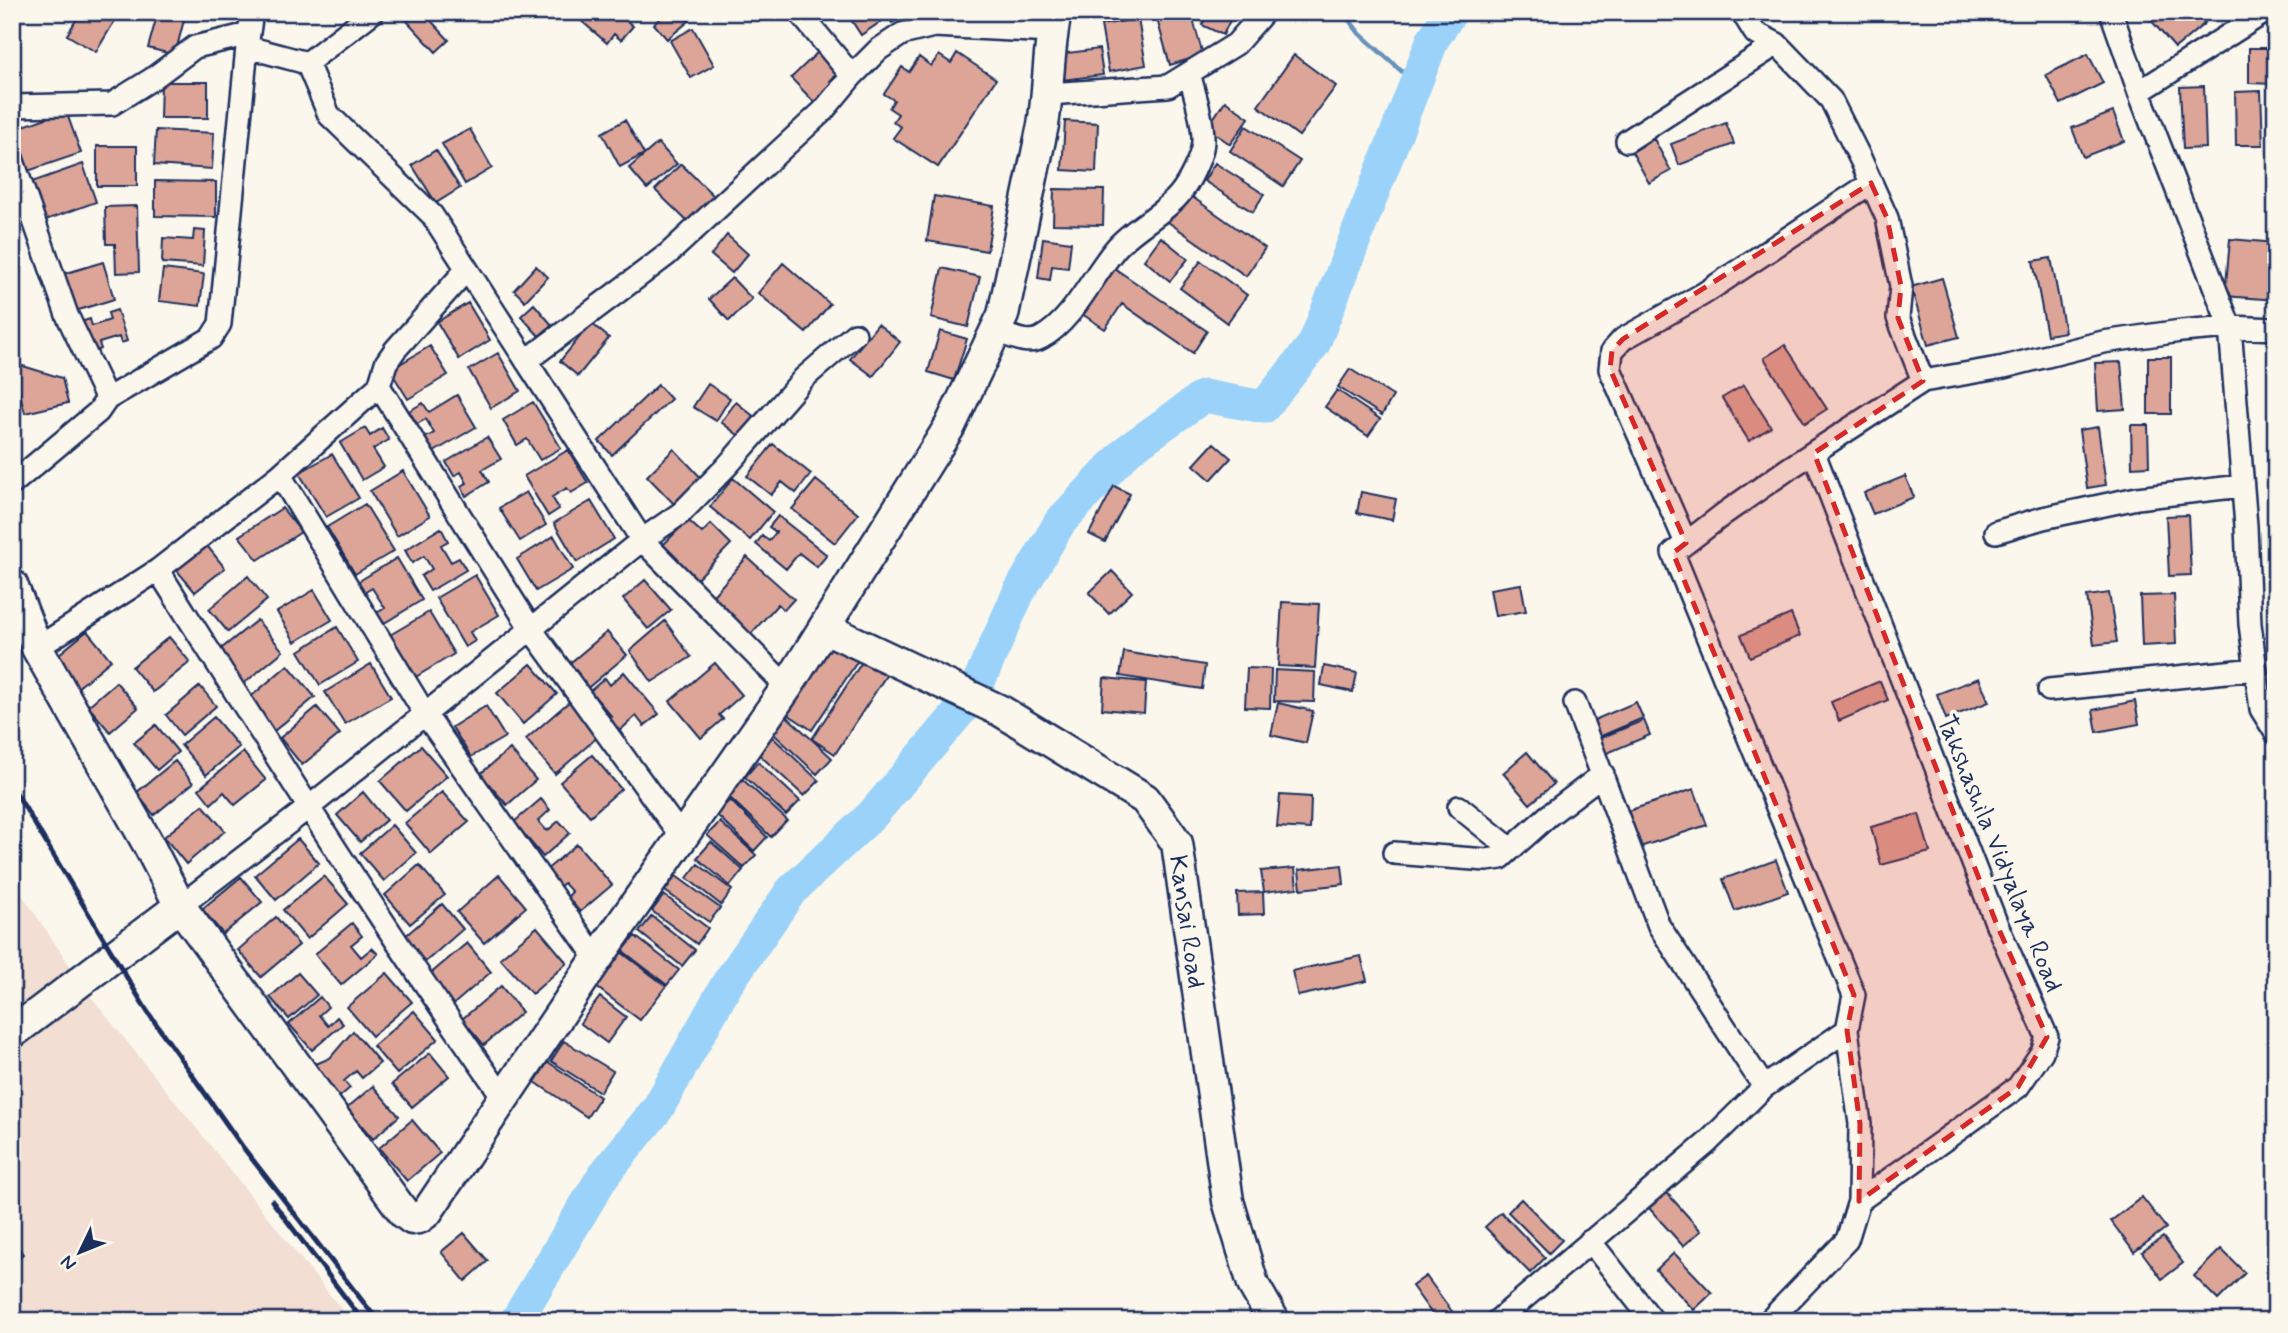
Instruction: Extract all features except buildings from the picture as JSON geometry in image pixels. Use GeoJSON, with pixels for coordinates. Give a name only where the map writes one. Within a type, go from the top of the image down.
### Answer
{"type":"FeatureCollection","features":[{"type":"Feature","properties":{"kind":"street"},"geometry":{"type":"LineString","coordinates":[[12,484],[98,412],[107,399],[211,338],[220,324],[252,12]]}},
{"type":"Feature","properties":{"kind":"street"},"geometry":{"type":"LineString","coordinates":[[307,63],[373,12]]}},
{"type":"Feature","properties":{"kind":"street"},"geometry":{"type":"LineString","coordinates":[[799,12],[852,76]]}},
{"type":"Feature","properties":{"kind":"street"},"geometry":{"type":"LineString","coordinates":[[1048,94],[1168,86],[1236,44],[1264,12]]}},
{"type":"Feature","properties":{"kind":"street"},"geometry":{"type":"LineString","coordinates":[[1742,12],[1755,33],[1777,44],[1831,100],[1887,218],[1901,286],[1898,318],[1923,381]]}},
{"type":"Feature","properties":{"kind":"street"},"geometry":{"type":"LineString","coordinates":[[2111,12],[2230,327],[2250,624],[2261,709],[2276,733]]}},
{"type":"Feature","properties":{"kind":"street"},"geometry":{"type":"LineString","coordinates":[[2139,92],[2265,12]]}},
{"type":"Feature","properties":{"kind":"street"},"geometry":{"type":"LineString","coordinates":[[12,585],[37,648],[147,842],[180,906],[404,1213],[412,1219],[419,1218],[427,1212],[681,836],[787,687],[950,426],[1003,314],[1048,94],[1053,22],[934,26],[902,34],[878,50],[823,111],[668,254],[526,361]]}},
{"type":"Feature","properties":{"kind":"street"},"geometry":{"type":"LineString","coordinates":[[12,106],[112,104],[195,47],[248,41],[307,63],[329,115],[432,215],[642,540],[787,687]]}},
{"type":"Feature","properties":{"kind":"street"},"geometry":{"type":"LineString","coordinates":[[1627,141],[1777,44]]}},
{"type":"Feature","properties":{"kind":"street"},"geometry":{"type":"LineString","coordinates":[[995,331],[1030,342],[1042,338],[1056,327],[1072,308],[1116,248],[1179,194],[1192,175],[1203,142],[1189,73]]}},
{"type":"Feature","properties":{"kind":"street"},"geometry":{"type":"LineString","coordinates":[[12,158],[67,315],[107,399]]}},
{"type":"Feature","properties":{"kind":"street"},"geometry":{"type":"LineString","coordinates":[[1686,543],[1610,369],[1612,351],[1623,340],[1703,294],[1871,183]]}},
{"type":"Feature","properties":{"kind":"street"},"geometry":{"type":"LineString","coordinates":[[37,648],[158,570],[279,475],[379,386],[382,374],[395,350],[467,269]]}},
{"type":"Feature","properties":{"kind":"street"},"geometry":{"type":"LineString","coordinates":[[1769,1321],[1847,1240],[1859,1201],[1860,1124],[1847,1030],[1854,995],[1673,553],[1736,505],[1923,381],[2004,368],[2103,342],[2230,327],[2276,329]]}},
{"type":"Feature","properties":{"kind":"street"},"geometry":{"type":"LineString","coordinates":[[12,1033],[309,808],[642,540],[681,513],[727,466],[804,378],[855,334]]}},
{"type":"Feature","properties":{"kind":"street"},"geometry":{"type":"LineString","coordinates":[[379,386],[531,629],[681,836]]}},
{"type":"Feature","properties":{"kind":"street","name":"Takshashila Vidyalaya Road"},"geometry":{"type":"LineString","coordinates":[[1814,453],[1997,925],[2047,1037],[2042,1052],[2018,1087],[1859,1201]]}},
{"type":"Feature","properties":{"kind":"street"},"geometry":{"type":"LineString","coordinates":[[279,475],[425,714],[597,959]]}},
{"type":"Feature","properties":{"kind":"street"},"geometry":{"type":"LineString","coordinates":[[1996,532],[2043,518],[2137,498],[2242,486]]}},
{"type":"Feature","properties":{"kind":"street"},"geometry":{"type":"LineString","coordinates":[[158,570],[309,808],[442,1010],[503,1097]]}},
{"type":"Feature","properties":{"kind":"street","name":"Kansai Road"},"geometry":{"type":"LineString","coordinates":[[825,628],[1001,711],[1145,799],[1177,843],[1228,1201],[1253,1284],[1274,1321]]}},
{"type":"Feature","properties":{"kind":"street"},"geometry":{"type":"LineString","coordinates":[[2049,690],[2256,668]]}},
{"type":"Feature","properties":{"kind":"street"},"geometry":{"type":"LineString","coordinates":[[1575,703],[1659,926],[1764,1087]]}},
{"type":"Feature","properties":{"kind":"street"},"geometry":{"type":"LineString","coordinates":[[1394,853],[1487,860],[1501,858],[1548,816],[1603,774]]}},
{"type":"Feature","properties":{"kind":"street"},"geometry":{"type":"LineString","coordinates":[[1459,807],[1511,849]]}},
{"type":"Feature","properties":{"kind":"street"},"geometry":{"type":"LineString","coordinates":[[1497,1321],[1706,1143],[1764,1087],[1847,1030]]}},
{"type":"Feature","properties":{"kind":"street"},"geometry":{"type":"LineString","coordinates":[[1590,1241],[1653,1321]]}},
{"type":"Feature","properties":{"kind":"highlighted area"},"geometry":{"type":"Polygon","coordinates":[[[1871,183],[1887,218],[1901,286],[1898,318],[1923,381],[1814,453],[1997,925],[2047,1037],[2018,1087],[1859,1201],[1860,1124],[1847,1030],[1854,995],[1673,553],[1686,543],[1610,369],[1612,351],[1623,339],[1871,183]]]}},
{"type":"Feature","properties":{"kind":"shaded area"},"geometry":{"type":"Polygon","coordinates":[[[12,880],[92,998],[351,1321],[12,1321],[12,880]]]}},
{"type":"Feature","properties":{"kind":"waterway"},"geometry":{"type":"LineString","coordinates":[[1343,12],[1360,34],[1415,83]]}},
{"type":"Feature","properties":{"kind":"waterway"},"geometry":{"type":"LineString","coordinates":[[516,1321],[603,1176],[658,1108],[727,984],[791,891],[872,815],[972,697],[1018,594],[1060,522],[1128,450],[1204,396],[1264,407],[1314,344],[1433,39],[1451,12]]}},
{"type":"Feature","properties":{"kind":"railway"},"geometry":{"type":"LineString","coordinates":[[12,786],[147,1011],[242,1146],[378,1321]]}},
{"type":"Feature","properties":{"kind":"railway"},"geometry":{"type":"LineString","coordinates":[[272,1201],[363,1321]]}}]}
